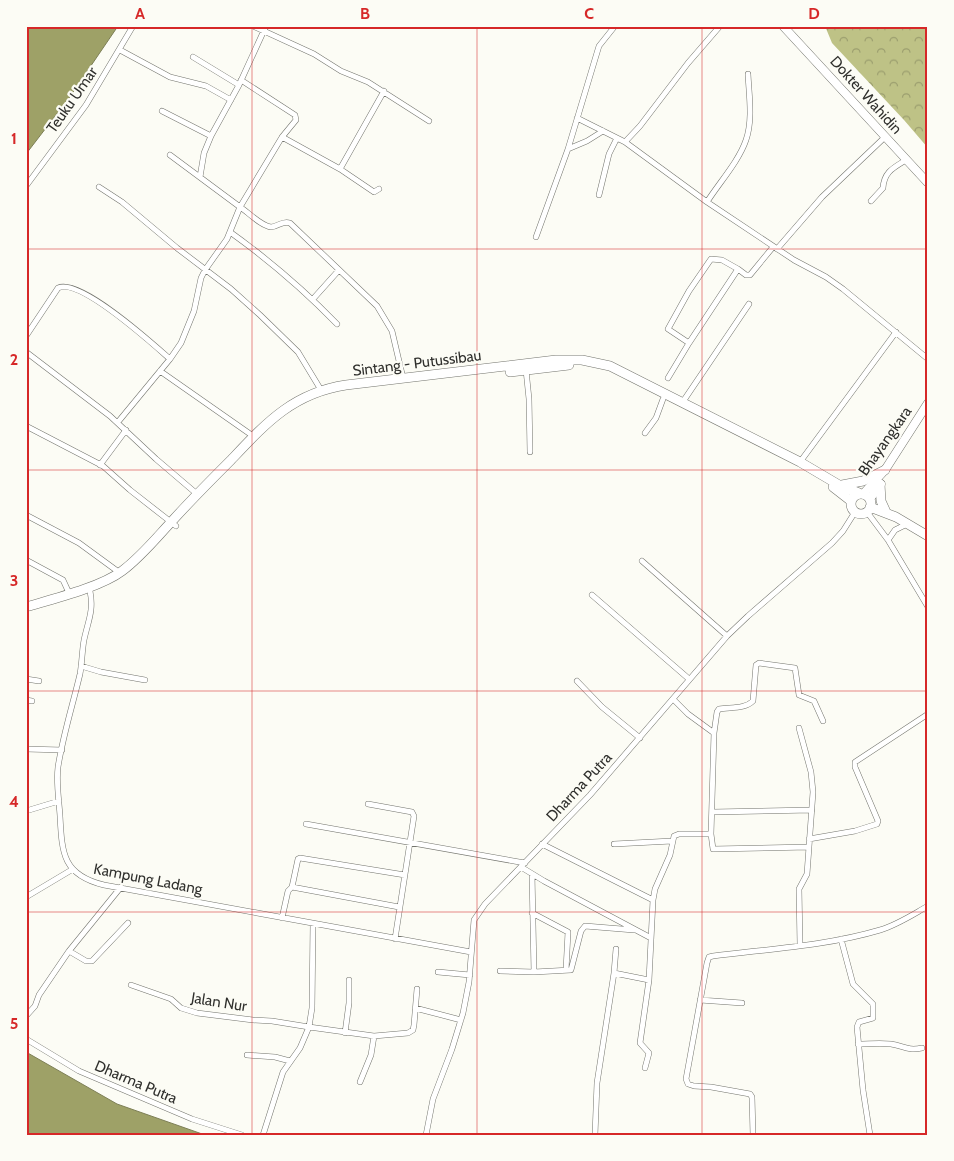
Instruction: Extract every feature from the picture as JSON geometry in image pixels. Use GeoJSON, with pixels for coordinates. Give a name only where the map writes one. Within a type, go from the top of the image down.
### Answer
{"type":"FeatureCollection","features":[{"type":"Feature","properties":{"kind":"highway","name":"Sintang - Putussibau"},"geometry":{"type":"LineString","coordinates":[[26,613],[90,591],[126,575],[173,524],[266,430],[295,408],[318,396],[332,392],[556,360],[582,360],[600,363],[617,370],[800,462],[928,536]]}},
{"type":"Feature","properties":{"kind":"highway","name":"Sintang - Putussibau"},"geometry":{"type":"LineString","coordinates":[[26,608],[120,573],[173,524],[197,494],[253,436],[295,402],[321,390],[403,378],[440,377],[571,365],[595,367],[614,374],[798,466],[835,487],[851,500]]}},
{"type":"Feature","properties":{"kind":"highway"},"geometry":{"type":"LineString","coordinates":[[839,485],[863,481],[885,470]]}},
{"type":"Feature","properties":{"kind":"highway"},"geometry":{"type":"LineString","coordinates":[[880,484],[881,501],[886,512]]}},
{"type":"Feature","properties":{"kind":"highway"},"geometry":{"type":"LineString","coordinates":[[855,495],[866,501],[861,514],[855,512],[851,507],[851,500],[855,495]]}},
{"type":"Feature","properties":{"kind":"main road","name":"Dokter Wahidin"},"geometry":{"type":"LineString","coordinates":[[783,26],[928,183]]}},
{"type":"Feature","properties":{"kind":"main road","name":"Bhayangkara"},"geometry":{"type":"LineString","coordinates":[[866,501],[928,403]]}},
{"type":"Feature","properties":{"kind":"main road","name":"Bhayangkara"},"geometry":{"type":"LineString","coordinates":[[866,501],[880,484],[928,412]]}},
{"type":"Feature","properties":{"kind":"street","name":"Teuku Umar"},"geometry":{"type":"LineString","coordinates":[[26,186],[86,105],[133,26]]}},
{"type":"Feature","properties":{"kind":"street"},"geometry":{"type":"LineString","coordinates":[[253,26],[265,29],[314,54],[342,71],[384,91],[429,121]]}},
{"type":"Feature","properties":{"kind":"street"},"geometry":{"type":"LineString","coordinates":[[536,237],[568,149],[599,46],[615,26]]}},
{"type":"Feature","properties":{"kind":"street"},"geometry":{"type":"LineString","coordinates":[[625,142],[720,26]]}},
{"type":"Feature","properties":{"kind":"street"},"geometry":{"type":"LineString","coordinates":[[200,176],[204,153],[265,29]]}},
{"type":"Feature","properties":{"kind":"street"},"geometry":{"type":"LineString","coordinates":[[120,50],[170,77],[206,86],[231,100]]}},
{"type":"Feature","properties":{"kind":"street"},"geometry":{"type":"LineString","coordinates":[[118,422],[181,343],[191,319],[201,278],[205,270],[221,250],[240,207],[296,117],[240,82],[192,57]]}},
{"type":"Feature","properties":{"kind":"street"},"geometry":{"type":"LineString","coordinates":[[707,202],[736,159],[746,140],[749,126],[748,74]]}},
{"type":"Feature","properties":{"kind":"street"},"geometry":{"type":"LineString","coordinates":[[340,170],[384,91]]}},
{"type":"Feature","properties":{"kind":"street"},"geometry":{"type":"LineString","coordinates":[[162,112],[212,136]]}},
{"type":"Feature","properties":{"kind":"street"},"geometry":{"type":"LineString","coordinates":[[577,118],[625,142],[707,202],[775,248],[834,282],[928,359]]}},
{"type":"Feature","properties":{"kind":"street"},"geometry":{"type":"LineString","coordinates":[[568,149],[586,141],[602,130]]}},
{"type":"Feature","properties":{"kind":"street"},"geometry":{"type":"LineString","coordinates":[[282,137],[374,192],[378,189]]}},
{"type":"Feature","properties":{"kind":"street"},"geometry":{"type":"LineString","coordinates":[[689,343],[668,329],[710,258],[722,260],[746,275],[750,275],[822,197],[885,137]]}},
{"type":"Feature","properties":{"kind":"street"},"geometry":{"type":"LineString","coordinates":[[599,195],[609,154],[617,138]]}},
{"type":"Feature","properties":{"kind":"street"},"geometry":{"type":"LineString","coordinates":[[170,155],[268,226],[290,222],[378,306],[386,318],[396,343],[403,378]]}},
{"type":"Feature","properties":{"kind":"street"},"geometry":{"type":"LineString","coordinates":[[871,201],[883,188],[884,180],[889,172],[906,160]]}},
{"type":"Feature","properties":{"kind":"street"},"geometry":{"type":"LineString","coordinates":[[99,187],[122,202],[231,289],[298,352],[321,390]]}},
{"type":"Feature","properties":{"kind":"street"},"geometry":{"type":"LineString","coordinates":[[230,232],[268,259],[313,299],[337,324]]}},
{"type":"Feature","properties":{"kind":"street"},"geometry":{"type":"LineString","coordinates":[[668,378],[738,269]]}},
{"type":"Feature","properties":{"kind":"street"},"geometry":{"type":"LineString","coordinates":[[313,299],[339,270]]}},
{"type":"Feature","properties":{"kind":"street"},"geometry":{"type":"LineString","coordinates":[[26,336],[58,288],[66,286],[88,295],[129,324],[170,359]]}},
{"type":"Feature","properties":{"kind":"street"},"geometry":{"type":"LineString","coordinates":[[682,404],[749,304]]}},
{"type":"Feature","properties":{"kind":"street"},"geometry":{"type":"LineString","coordinates":[[800,462],[896,332]]}},
{"type":"Feature","properties":{"kind":"street"},"geometry":{"type":"LineString","coordinates":[[26,352],[118,422],[156,459],[197,494]]}},
{"type":"Feature","properties":{"kind":"street"},"geometry":{"type":"LineString","coordinates":[[526,370],[529,399],[530,452]]}},
{"type":"Feature","properties":{"kind":"street"},"geometry":{"type":"LineString","coordinates":[[160,371],[253,436]]}},
{"type":"Feature","properties":{"kind":"street"},"geometry":{"type":"LineString","coordinates":[[645,433],[656,418],[663,400]]}},
{"type":"Feature","properties":{"kind":"street"},"geometry":{"type":"LineString","coordinates":[[26,426],[100,465],[173,524]]}},
{"type":"Feature","properties":{"kind":"street"},"geometry":{"type":"LineString","coordinates":[[100,465],[126,430]]}},
{"type":"Feature","properties":{"kind":"street"},"geometry":{"type":"LineString","coordinates":[[866,501],[928,607]]}},
{"type":"Feature","properties":{"kind":"street","name":"Dharma Putra"},"geometry":{"type":"LineString","coordinates":[[426,1135],[433,1099],[462,1020],[470,975],[473,925],[477,914],[590,795],[728,636],[748,616],[832,543],[855,512]]}},
{"type":"Feature","properties":{"kind":"street"},"geometry":{"type":"LineString","coordinates":[[26,515],[79,543],[120,573]]}},
{"type":"Feature","properties":{"kind":"street"},"geometry":{"type":"LineString","coordinates":[[888,540],[896,530],[907,523]]}},
{"type":"Feature","properties":{"kind":"street"},"geometry":{"type":"LineString","coordinates":[[26,560],[63,580],[70,593]]}},
{"type":"Feature","properties":{"kind":"street"},"geometry":{"type":"LineString","coordinates":[[642,561],[728,636]]}},
{"type":"Feature","properties":{"kind":"street","name":"Kampung Ladang"},"geometry":{"type":"LineString","coordinates":[[90,591],[92,614],[84,638],[81,666],[58,773],[62,843],[65,856],[73,870],[85,880],[471,952]]}},
{"type":"Feature","properties":{"kind":"street"},"geometry":{"type":"LineString","coordinates":[[592,595],[689,679]]}},
{"type":"Feature","properties":{"kind":"street"},"geometry":{"type":"LineString","coordinates":[[809,847],[715,849],[712,846],[714,733],[719,709],[742,707],[753,702],[756,665],[759,663],[795,668],[799,695],[814,701],[823,722]]}},
{"type":"Feature","properties":{"kind":"street"},"geometry":{"type":"LineString","coordinates":[[81,666],[101,672],[145,680]]}},
{"type":"Feature","properties":{"kind":"street"},"geometry":{"type":"LineString","coordinates":[[26,678],[39,681]]}},
{"type":"Feature","properties":{"kind":"street"},"geometry":{"type":"LineString","coordinates":[[577,680],[602,708],[640,738]]}},
{"type":"Feature","properties":{"kind":"street"},"geometry":{"type":"LineString","coordinates":[[674,700],[688,714],[714,733]]}},
{"type":"Feature","properties":{"kind":"street"},"geometry":{"type":"LineString","coordinates":[[809,839],[855,831],[877,824],[878,821],[855,762],[928,714]]}},
{"type":"Feature","properties":{"kind":"street"},"geometry":{"type":"LineString","coordinates":[[799,728],[811,772],[813,792],[807,877],[799,889],[800,945]]}},
{"type":"Feature","properties":{"kind":"street"},"geometry":{"type":"LineString","coordinates":[[26,749],[62,750]]}},
{"type":"Feature","properties":{"kind":"street"},"geometry":{"type":"LineString","coordinates":[[26,811],[59,802]]}},
{"type":"Feature","properties":{"kind":"street"},"geometry":{"type":"LineString","coordinates":[[368,804],[412,812],[414,816],[395,939]]}},
{"type":"Feature","properties":{"kind":"street"},"geometry":{"type":"LineString","coordinates":[[713,812],[812,810]]}},
{"type":"Feature","properties":{"kind":"street"},"geometry":{"type":"LineString","coordinates":[[306,824],[523,865],[532,874],[651,938]]}},
{"type":"Feature","properties":{"kind":"street"},"geometry":{"type":"LineString","coordinates":[[646,1068],[649,1053],[640,1043],[649,980],[655,889],[670,855],[674,836],[678,834],[712,834]]}},
{"type":"Feature","properties":{"kind":"street"},"geometry":{"type":"LineString","coordinates":[[614,844],[672,841]]}},
{"type":"Feature","properties":{"kind":"street"},"geometry":{"type":"LineString","coordinates":[[542,844],[653,900]]}},
{"type":"Feature","properties":{"kind":"street"},"geometry":{"type":"LineString","coordinates":[[282,918],[288,891],[292,887],[298,859],[300,858],[405,875]]}},
{"type":"Feature","properties":{"kind":"street"},"geometry":{"type":"LineString","coordinates":[[26,897],[73,870]]}},
{"type":"Feature","properties":{"kind":"street"},"geometry":{"type":"LineString","coordinates":[[532,874],[534,972]]}},
{"type":"Feature","properties":{"kind":"street"},"geometry":{"type":"LineString","coordinates":[[26,1016],[35,1006],[39,995],[69,951],[121,887]]}},
{"type":"Feature","properties":{"kind":"street"},"geometry":{"type":"LineString","coordinates":[[292,887],[399,907]]}},
{"type":"Feature","properties":{"kind":"street"},"geometry":{"type":"LineString","coordinates":[[753,1135],[752,1097],[750,1094],[694,1086],[687,1082],[706,963],[711,956],[841,939],[888,927],[928,906]]}},
{"type":"Feature","properties":{"kind":"street"},"geometry":{"type":"LineString","coordinates":[[532,913],[568,932],[566,970]]}},
{"type":"Feature","properties":{"kind":"street"},"geometry":{"type":"LineString","coordinates":[[69,951],[86,961],[92,961],[128,923]]}},
{"type":"Feature","properties":{"kind":"street"},"geometry":{"type":"LineString","coordinates":[[262,1135],[283,1072],[300,1048],[309,1027],[312,1008],[313,924]]}},
{"type":"Feature","properties":{"kind":"street"},"geometry":{"type":"LineString","coordinates":[[500,971],[534,972],[572,968],[585,926],[637,930]]}},
{"type":"Feature","properties":{"kind":"street"},"geometry":{"type":"LineString","coordinates":[[841,939],[852,984],[873,1004],[873,1018],[857,1024],[863,1090],[870,1135]]}},
{"type":"Feature","properties":{"kind":"street"},"geometry":{"type":"LineString","coordinates":[[595,1135],[597,1083],[616,949]]}},
{"type":"Feature","properties":{"kind":"street"},"geometry":{"type":"LineString","coordinates":[[438,972],[470,975]]}},
{"type":"Feature","properties":{"kind":"street"},"geometry":{"type":"LineString","coordinates":[[614,973],[649,980]]}},
{"type":"Feature","properties":{"kind":"street"},"geometry":{"type":"LineString","coordinates":[[346,1033],[349,980]]}},
{"type":"Feature","properties":{"kind":"street","name":"Jalan Nur"},"geometry":{"type":"LineString","coordinates":[[131,985],[171,999],[180,1008],[191,1012],[374,1036],[411,1032],[414,1025],[415,1008]]}},
{"type":"Feature","properties":{"kind":"street"},"geometry":{"type":"LineString","coordinates":[[417,989],[415,1008],[462,1020]]}},
{"type":"Feature","properties":{"kind":"street"},"geometry":{"type":"LineString","coordinates":[[700,1000],[742,1003]]}},
{"type":"Feature","properties":{"kind":"street"},"geometry":{"type":"LineString","coordinates":[[360,1082],[371,1055],[374,1036]]}},
{"type":"Feature","properties":{"kind":"street","name":"Dharma Putra"},"geometry":{"type":"LineString","coordinates":[[26,1039],[79,1071],[192,1119],[242,1135]]}},
{"type":"Feature","properties":{"kind":"street"},"geometry":{"type":"LineString","coordinates":[[858,1044],[894,1044],[908,1050],[922,1048]]}},
{"type":"Feature","properties":{"kind":"street"},"geometry":{"type":"LineString","coordinates":[[247,1055],[275,1057],[290,1061]]}},
{"type":"Feature","properties":{"kind":"green space"},"geometry":{"type":"Polygon","coordinates":[[[825,26],[928,26],[928,148],[832,43],[825,26]]]}},
{"type":"Feature","properties":{"kind":"shaded area"},"geometry":{"type":"Polygon","coordinates":[[[26,26],[118,26],[69,98],[26,154],[26,26]]]}},
{"type":"Feature","properties":{"kind":"shaded area"},"geometry":{"type":"Polygon","coordinates":[[[26,1052],[117,1104],[205,1135],[26,1135],[26,1052]]]}}]}
